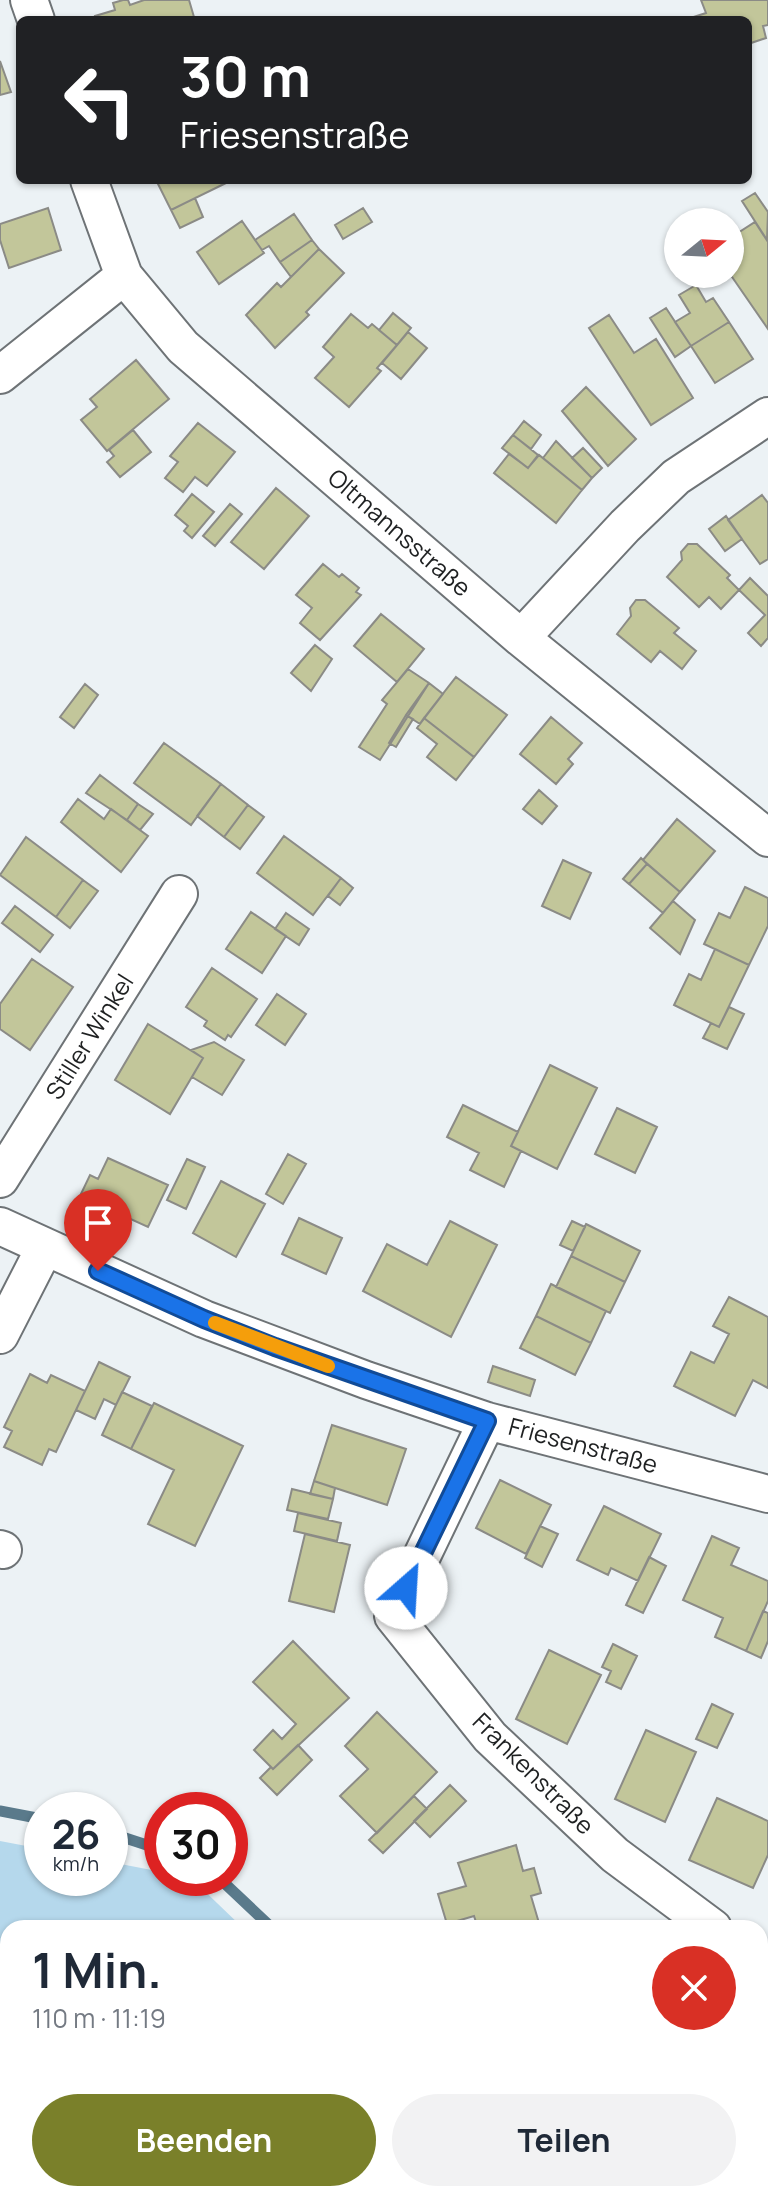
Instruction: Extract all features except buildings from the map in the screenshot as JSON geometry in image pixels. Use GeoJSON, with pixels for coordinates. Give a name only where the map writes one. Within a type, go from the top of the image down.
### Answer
{"type":"FeatureCollection","features":[{"type":"Feature","properties":{"kind":"street","name":"Oltmannsstraße"},"geometry":{"type":"LineString","coordinates":[[90,184],[124,276],[183,347],[521,638],[768,838]]}},
{"type":"Feature","properties":{"kind":"street"},"geometry":{"type":"LineString","coordinates":[[0,375],[124,276]]}},
{"type":"Feature","properties":{"kind":"street"},"geometry":{"type":"LineString","coordinates":[[521,638],[625,526],[676,477],[768,416]]}},
{"type":"Feature","properties":{"kind":"street","name":"Stiller Winkel"},"geometry":{"type":"LineString","coordinates":[[0,1179],[179,894]]}},
{"type":"Feature","properties":{"kind":"street","name":"Friesenstraße"},"geometry":{"type":"LineString","coordinates":[[0,1226],[218,1325],[487,1421],[768,1494]]}},
{"type":"Feature","properties":{"kind":"street"},"geometry":{"type":"LineString","coordinates":[[0,1335],[45,1247]]}},
{"type":"Feature","properties":{"kind":"street","name":"Frankenstraße"},"geometry":{"type":"LineString","coordinates":[[487,1421],[393,1616],[490,1737],[615,1855],[702,1920]]}},
{"type":"Feature","properties":{"kind":"shaded area"},"geometry":{"type":"Polygon","coordinates":[[[0,1841],[24,1846],[24,1896],[128,1896],[128,1865],[144,1869],[144,1896],[210,1896],[235,1920],[0,1920],[0,1841]]]}},
{"type":"Feature","properties":{"kind":"waterway"},"geometry":{"type":"LineString","coordinates":[[0,1811],[24,1816]]}},
{"type":"Feature","properties":{"kind":"waterway"},"geometry":{"type":"LineString","coordinates":[[128,1839],[144,1844]]}},
{"type":"Feature","properties":{"kind":"waterway"},"geometry":{"type":"LineString","coordinates":[[238,1896],[264,1920]]}},
{"type":"Feature","properties":{"kind":"slow traffic"},"geometry":{"type":"LineString","coordinates":[[215,1323],[328,1366]]}},
{"type":"Feature","properties":{"kind":"route"},"geometry":{"type":"LineString","coordinates":[[98,1271],[275,1347],[487,1421],[406,1588]]}}]}
